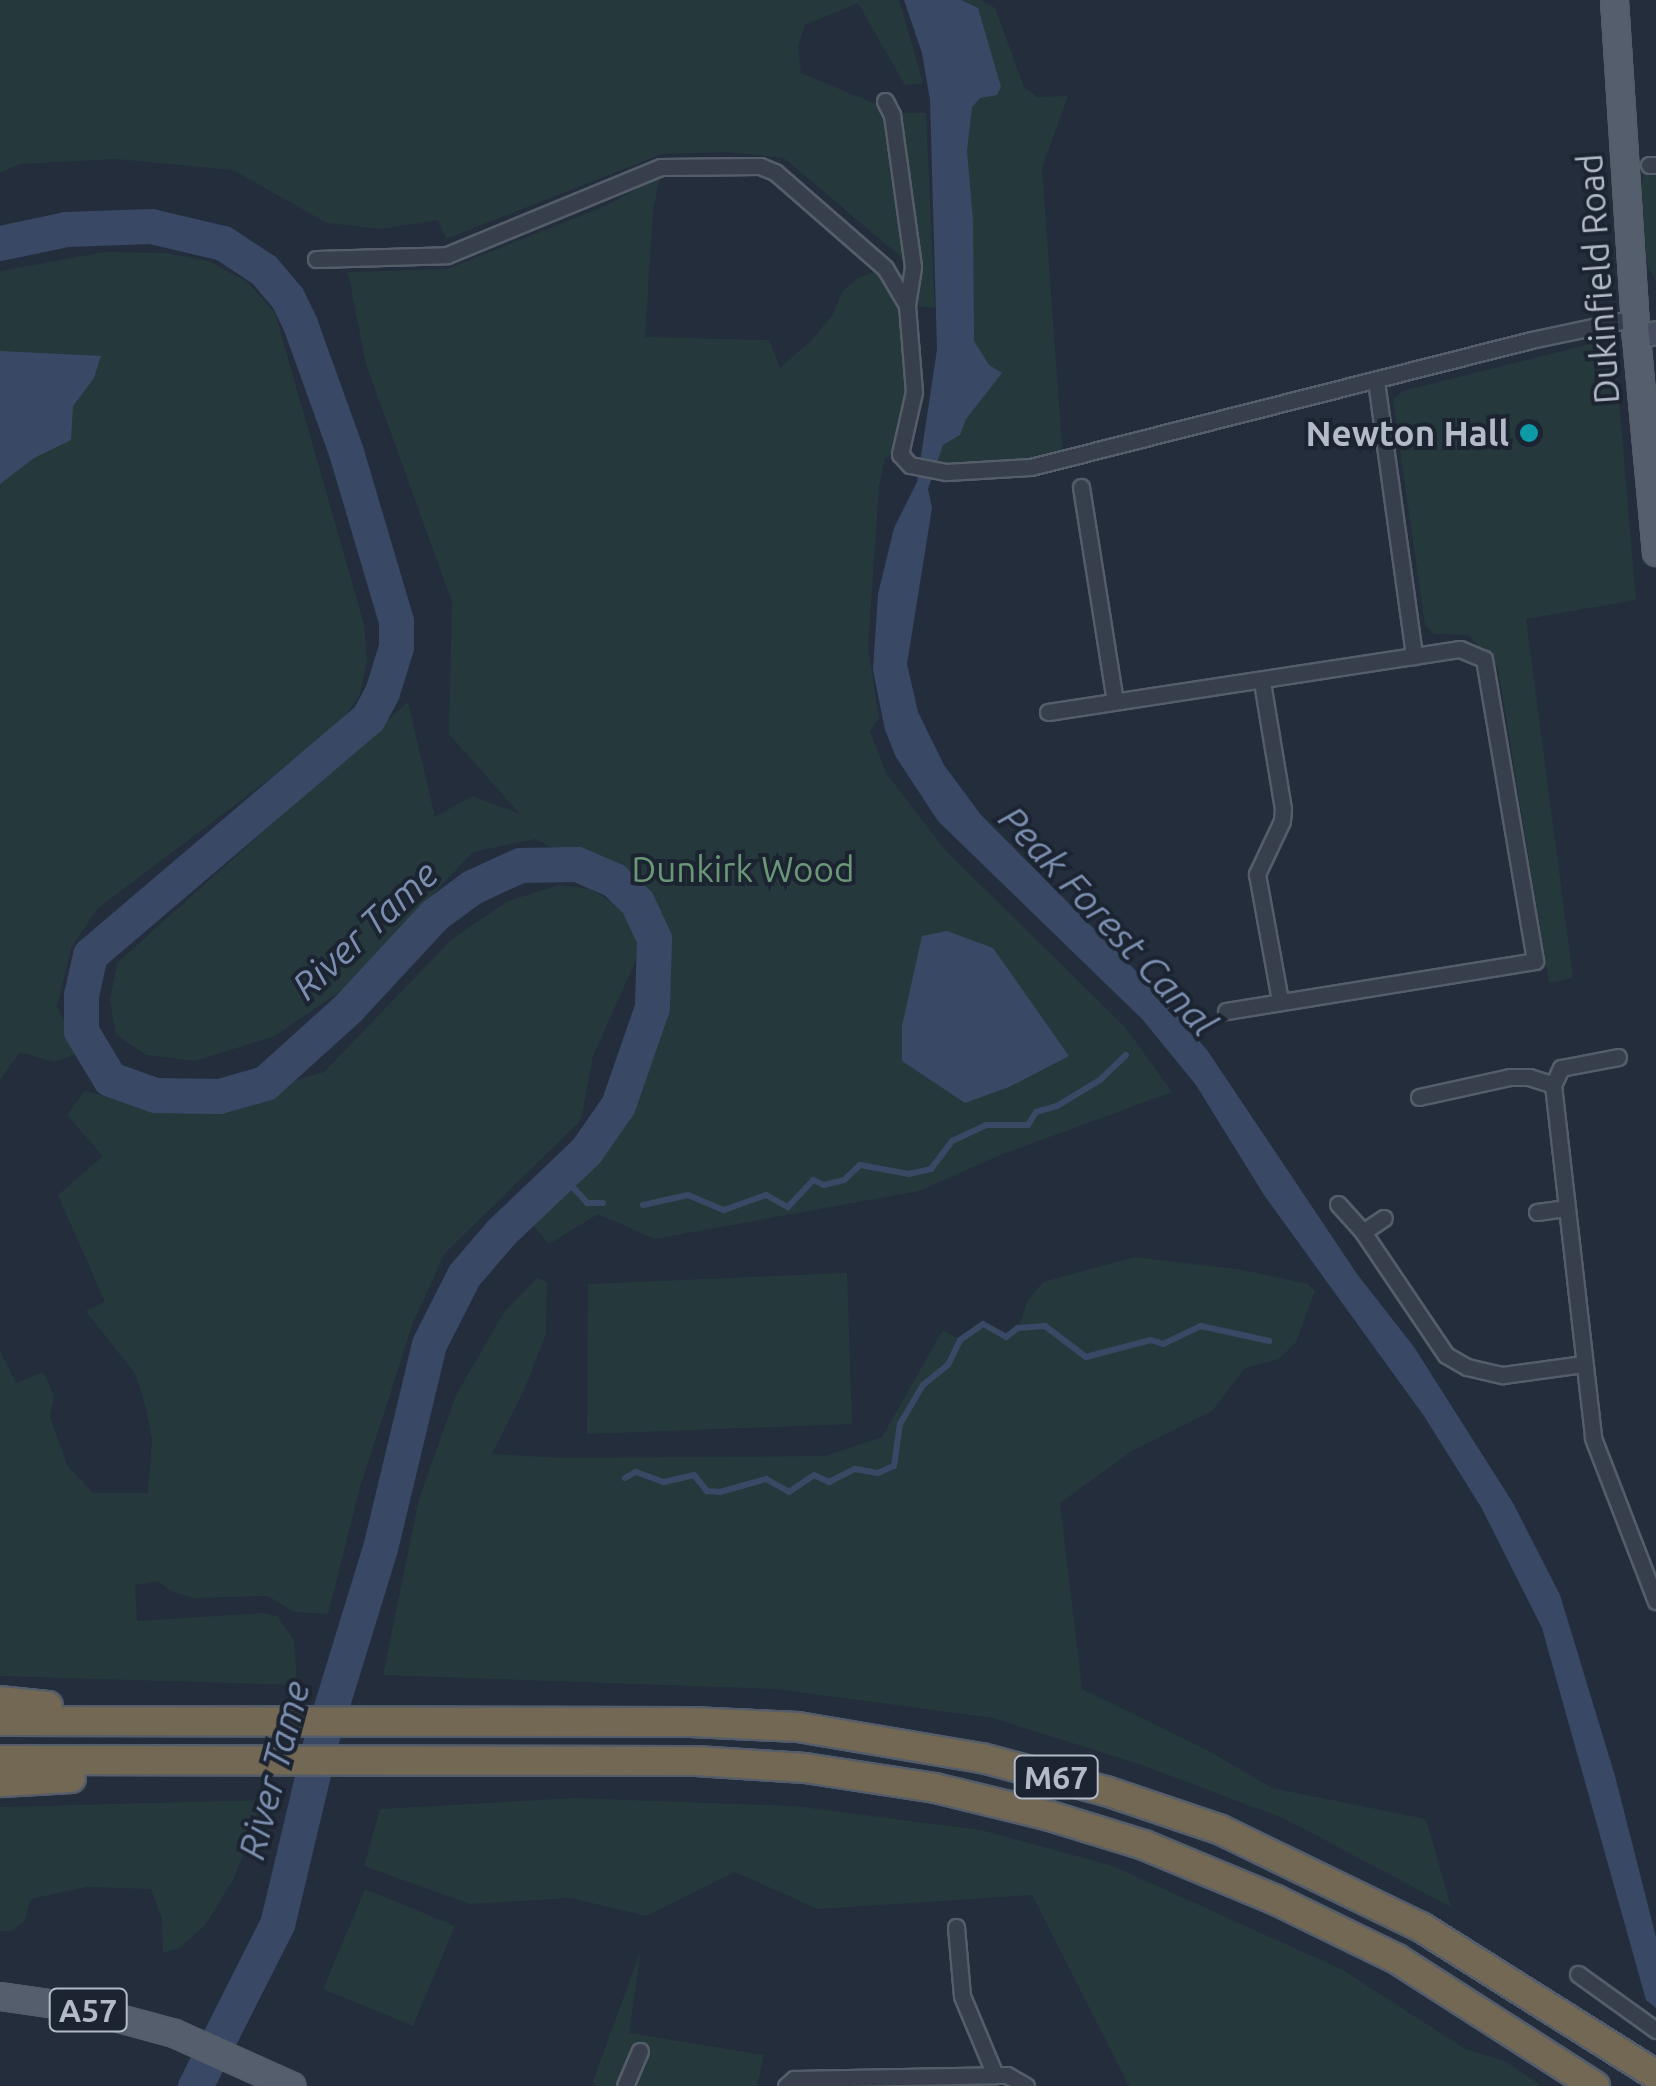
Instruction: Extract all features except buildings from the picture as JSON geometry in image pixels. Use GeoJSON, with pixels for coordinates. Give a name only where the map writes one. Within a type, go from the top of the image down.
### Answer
{"type":"FeatureCollection","features":[{"type":"Feature","properties":{"kind":"highway","name":"M67"},"geometry":{"type":"LineString","coordinates":[[0,1701],[54,1715]]}},
{"type":"Feature","properties":{"kind":"highway","name":"M67"},"geometry":{"type":"LineString","coordinates":[[0,1721],[54,1715],[798,1728],[982,1758],[1106,1791],[1221,1830],[1421,1927],[1656,2075]]}},
{"type":"Feature","properties":{"kind":"highway","name":"M67"},"geometry":{"type":"LineString","coordinates":[[0,1760],[54,1770]]}},
{"type":"Feature","properties":{"kind":"highway","name":"M67"},"geometry":{"type":"LineString","coordinates":[[0,1782],[54,1770],[696,1761],[805,1768],[935,1788],[1068,1821],[1144,1845],[1226,1879],[1397,1959],[1596,2086]]}},
{"type":"Feature","properties":{"kind":"main road","name":"Dukinfield Road"},"geometry":{"type":"LineString","coordinates":[[1614,0],[1656,552]]}},
{"type":"Feature","properties":{"kind":"main road","name":"A57"},"geometry":{"type":"LineString","coordinates":[[0,1996],[82,2008],[174,2033],[292,2086]]}},
{"type":"Feature","properties":{"kind":"street"},"geometry":{"type":"LineString","coordinates":[[885,101],[892,116],[913,267],[907,304],[914,392],[900,454],[910,465],[946,472],[1032,467],[1376,380],[1642,330]]}},
{"type":"Feature","properties":{"kind":"street"},"geometry":{"type":"LineString","coordinates":[[316,259],[447,254],[661,167],[760,166],[774,172],[884,268],[907,304]]}},
{"type":"Feature","properties":{"kind":"street"},"geometry":{"type":"LineString","coordinates":[[1376,380],[1414,656]]}},
{"type":"Feature","properties":{"kind":"street"},"geometry":{"type":"LineString","coordinates":[[1081,487],[1115,701]]}},
{"type":"Feature","properties":{"kind":"street"},"geometry":{"type":"LineString","coordinates":[[1048,712],[1460,649],[1484,658],[1535,961],[1226,1011]]}},
{"type":"Feature","properties":{"kind":"street"},"geometry":{"type":"LineString","coordinates":[[1262,682],[1282,821],[1257,874],[1280,1001]]}},
{"type":"Feature","properties":{"kind":"street"},"geometry":{"type":"LineString","coordinates":[[1618,1057],[1562,1068],[1552,1085],[1593,1438],[1656,1600]]}},
{"type":"Feature","properties":{"kind":"street"},"geometry":{"type":"LineString","coordinates":[[1419,1096],[1510,1077],[1529,1077],[1552,1085]]}},
{"type":"Feature","properties":{"kind":"street"},"geometry":{"type":"LineString","coordinates":[[1338,1204],[1364,1232],[1446,1355],[1467,1367],[1503,1375],[1583,1364]]}},
{"type":"Feature","properties":{"kind":"street"},"geometry":{"type":"LineString","coordinates":[[1537,1212],[1566,1208]]}},
{"type":"Feature","properties":{"kind":"street"},"geometry":{"type":"LineString","coordinates":[[1364,1232],[1384,1218]]}},
{"type":"Feature","properties":{"kind":"street"},"geometry":{"type":"LineString","coordinates":[[956,1927],[962,1996],[995,2075]]}},
{"type":"Feature","properties":{"kind":"street"},"geometry":{"type":"LineString","coordinates":[[1578,1974],[1656,2030]]}},
{"type":"Feature","properties":{"kind":"street"},"geometry":{"type":"LineString","coordinates":[[624,2086],[640,2050]]}},
{"type":"Feature","properties":{"kind":"street"},"geometry":{"type":"LineString","coordinates":[[786,2086],[794,2079],[864,2081],[1007,2075],[1026,2086]]}},
{"type":"Feature","properties":{"kind":"green space","name":"Dunkirk Wood"},"geometry":{"type":"Polygon","coordinates":[[[0,0],[899,0],[923,83],[905,85],[858,3],[805,25],[798,46],[801,73],[897,113],[926,113],[935,308],[908,305],[914,392],[900,454],[885,458],[879,487],[868,647],[879,718],[870,731],[886,773],[945,850],[1125,1027],[1172,1092],[1000,1155],[919,1191],[655,1239],[598,1214],[549,1244],[522,1213],[586,1151],[618,1105],[652,1007],[654,938],[627,890],[536,839],[473,852],[342,990],[275,1036],[195,1061],[146,1055],[116,1035],[110,1000],[117,963],[408,702],[435,817],[472,796],[520,814],[449,734],[452,602],[366,364],[348,272],[447,269],[605,206],[660,176],[653,211],[645,337],[769,340],[780,368],[811,341],[833,314],[842,292],[858,278],[885,268],[906,303],[913,267],[784,158],[727,152],[662,154],[446,239],[438,220],[380,229],[327,223],[233,170],[116,159],[20,164],[0,173],[0,0]]]}},
{"type":"Feature","properties":{"kind":"green space"},"geometry":{"type":"Polygon","coordinates":[[[926,0],[980,0],[995,8],[1024,87],[1037,97],[1068,96],[1042,168],[1063,459],[926,468],[955,355],[926,0]]]}},
{"type":"Feature","properties":{"kind":"green space"},"geometry":{"type":"Polygon","coordinates":[[[1645,169],[1656,169],[1656,281],[1647,264],[1641,185],[1645,169]]]}},
{"type":"Feature","properties":{"kind":"green space"},"geometry":{"type":"Polygon","coordinates":[[[105,252],[165,253],[208,261],[246,281],[275,313],[364,624],[367,660],[360,694],[338,727],[97,909],[71,948],[57,1007],[80,1053],[54,1062],[20,1052],[0,1080],[0,271],[105,252]]]}},
{"type":"Feature","properties":{"kind":"green space"},"geometry":{"type":"Polygon","coordinates":[[[1591,344],[1610,350],[1616,366],[1636,600],[1526,619],[1573,978],[1549,983],[1498,667],[1468,635],[1434,634],[1425,625],[1393,400],[1403,391],[1591,344]]]}},
{"type":"Feature","properties":{"kind":"green space"},"geometry":{"type":"Polygon","coordinates":[[[559,885],[591,889],[613,903],[631,920],[639,953],[593,1056],[581,1120],[445,1253],[414,1320],[361,1484],[328,1614],[294,1612],[268,1596],[193,1598],[171,1591],[158,1581],[135,1585],[137,1621],[262,1613],[277,1616],[294,1640],[297,1685],[0,1676],[0,1351],[16,1383],[43,1372],[54,1396],[50,1417],[67,1465],[93,1493],[148,1493],[152,1440],[146,1408],[136,1375],[86,1311],[105,1302],[58,1195],[103,1156],[67,1115],[85,1091],[140,1106],[207,1105],[324,1072],[452,939],[508,901],[559,885]]]}},
{"type":"Feature","properties":{"kind":"green space"},"geometry":{"type":"Polygon","coordinates":[[[1135,1257],[1243,1270],[1308,1284],[1315,1291],[1296,1342],[1279,1359],[1245,1368],[1212,1411],[1132,1451],[1060,1503],[1082,1689],[1209,1751],[1272,1788],[1426,1819],[1451,1907],[1285,1819],[1142,1765],[993,1718],[776,1689],[383,1675],[419,1499],[456,1395],[505,1311],[537,1278],[547,1282],[546,1334],[525,1388],[492,1454],[564,1458],[825,1456],[882,1437],[943,1330],[960,1340],[983,1324],[1006,1336],[1018,1328],[1028,1300],[1043,1282],[1135,1257]]]}},
{"type":"Feature","properties":{"kind":"green space"},"geometry":{"type":"Polygon","coordinates":[[[847,1273],[852,1424],[587,1434],[588,1284],[847,1273]]]}},
{"type":"Feature","properties":{"kind":"green space"},"geometry":{"type":"Polygon","coordinates":[[[574,1798],[794,1806],[981,1830],[1113,1866],[1343,1970],[1465,2049],[1505,2061],[1542,2086],[1129,2086],[1032,1895],[818,1909],[735,1872],[646,1916],[571,1898],[470,1904],[364,1866],[380,1809],[574,1798]]]}},
{"type":"Feature","properties":{"kind":"green space"},"geometry":{"type":"Polygon","coordinates":[[[265,1800],[234,1878],[206,1924],[180,1948],[163,1953],[162,1919],[151,1889],[87,1887],[30,1899],[25,1921],[11,1931],[0,1931],[0,1807],[265,1800]]]}},
{"type":"Feature","properties":{"kind":"green space"},"geometry":{"type":"Polygon","coordinates":[[[365,1889],[455,1926],[413,2026],[323,1989],[365,1889]]]}},
{"type":"Feature","properties":{"kind":"green space"},"geometry":{"type":"Polygon","coordinates":[[[641,1950],[629,2033],[764,2055],[757,2086],[596,2086],[593,2081],[641,1950]]]}},
{"type":"Feature","properties":{"kind":"water"},"geometry":{"type":"Polygon","coordinates":[[[904,0],[961,0],[978,8],[1001,87],[997,95],[980,98],[972,107],[967,151],[973,220],[974,341],[989,365],[1002,373],[966,419],[960,435],[943,445],[928,489],[932,508],[907,664],[918,712],[944,765],[981,815],[1149,984],[1207,1050],[1357,1274],[1414,1347],[1513,1503],[1560,1595],[1615,1776],[1656,1937],[1656,2008],[1646,2000],[1542,1628],[1481,1507],[1424,1416],[1264,1195],[1196,1085],[1143,1020],[938,821],[896,757],[885,730],[873,670],[878,594],[894,528],[917,482],[937,350],[930,100],[922,53],[904,0]]]}},
{"type":"Feature","properties":{"kind":"water"},"geometry":{"type":"Polygon","coordinates":[[[0,351],[101,356],[94,378],[73,406],[71,440],[34,458],[0,484],[0,351]]]}},
{"type":"Feature","properties":{"kind":"water"},"geometry":{"type":"Polygon","coordinates":[[[947,931],[993,948],[1069,1056],[1009,1087],[965,1103],[902,1061],[902,1026],[922,936],[947,931]]]}},
{"type":"Feature","properties":{"kind":"waterway","name":"River Tame"},"geometry":{"type":"LineString","coordinates":[[0,243],[66,229],[151,226],[223,243],[264,270],[287,297],[300,324],[346,452],[396,621],[396,647],[382,692],[368,718],[90,955],[81,995],[81,1031],[110,1079],[155,1095],[219,1096],[265,1083],[348,1008],[434,915],[472,887],[520,865],[577,864],[614,880],[637,902],[654,938],[652,1007],[618,1105],[586,1151],[501,1232],[464,1275],[429,1344],[380,1548],[321,1740],[277,1924],[195,2086]]}},
{"type":"Feature","properties":{"kind":"waterway"},"geometry":{"type":"LineString","coordinates":[[643,1205],[688,1195],[724,1210],[766,1195],[788,1207],[813,1180],[824,1185],[844,1180],[860,1165],[909,1174],[931,1169],[952,1141],[987,1125],[1028,1125],[1036,1112],[1057,1106],[1100,1080],[1126,1055]]}},
{"type":"Feature","properties":{"kind":"waterway"},"geometry":{"type":"LineString","coordinates":[[562,1175],[587,1203],[603,1203]]}},
{"type":"Feature","properties":{"kind":"waterway"},"geometry":{"type":"LineString","coordinates":[[625,1478],[636,1472],[664,1482],[694,1475],[707,1491],[720,1492],[766,1479],[789,1492],[814,1475],[829,1482],[855,1469],[878,1473],[894,1466],[900,1424],[923,1385],[948,1365],[960,1340],[983,1324],[1006,1337],[1018,1328],[1045,1326],[1086,1357],[1151,1340],[1163,1344],[1201,1326],[1269,1341]]}},
{"type":"Feature","properties":{"kind":"place","name":"Newton Hall"},"geometry":{"type":"Point","coordinates":[1529,433]}},
{"type":"Feature","properties":{"kind":"water label","name":"Peak Forest Canal"},"geometry":{"type":"Point","coordinates":[1108,921]}}]}
